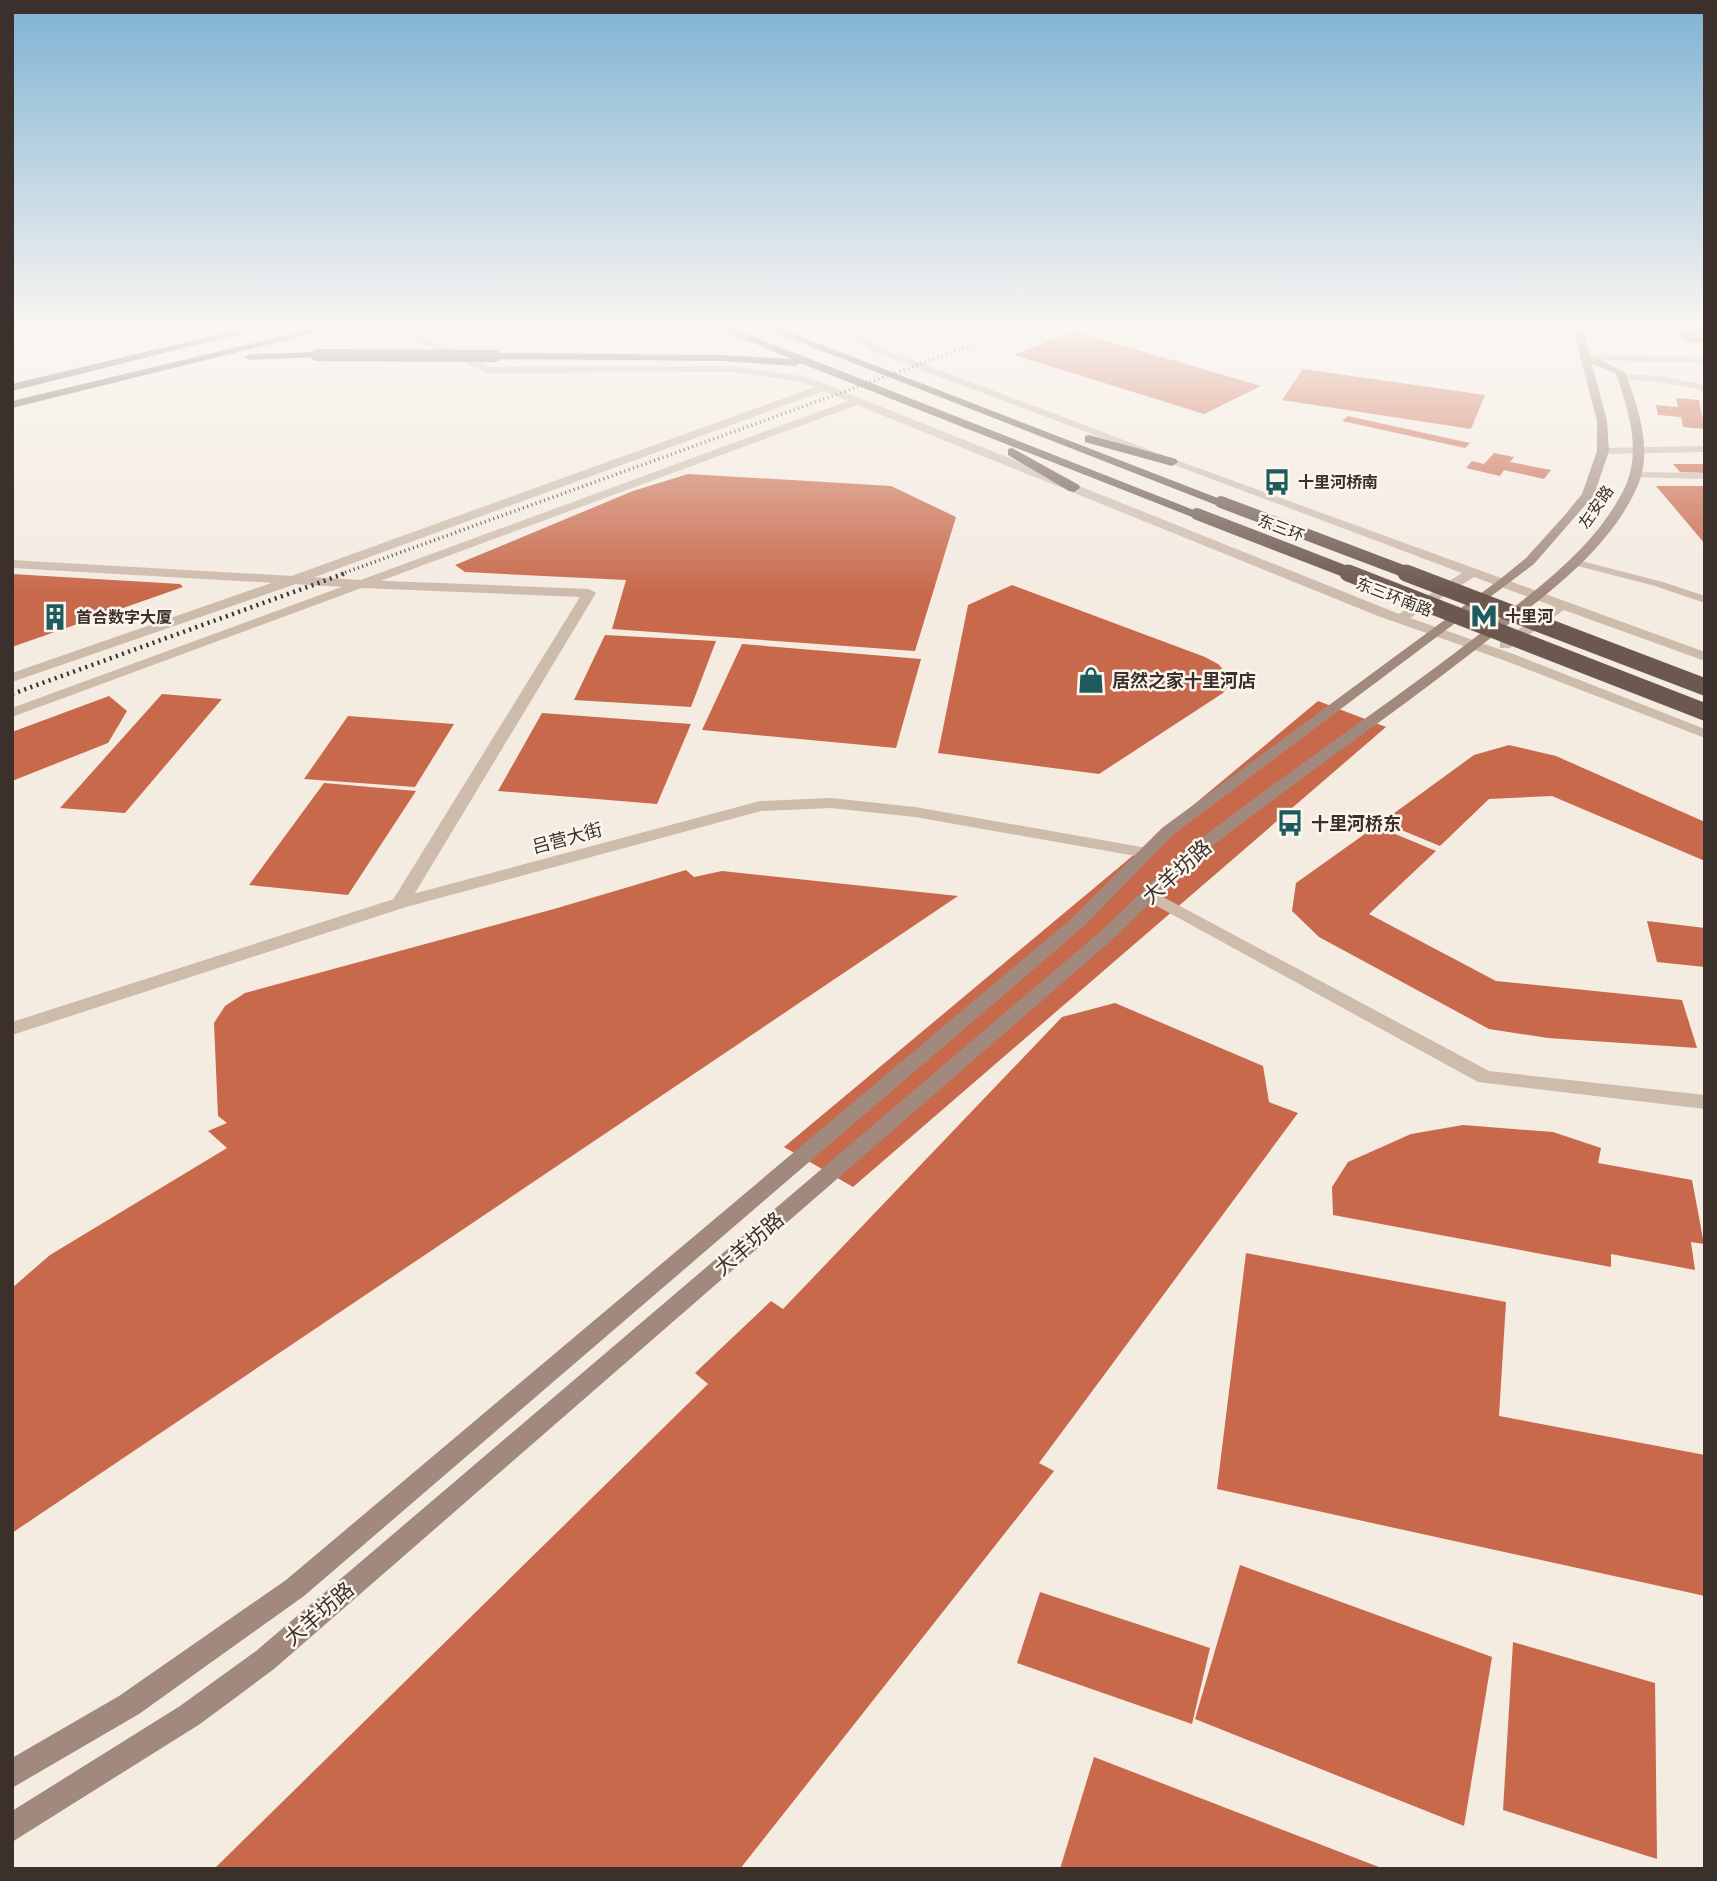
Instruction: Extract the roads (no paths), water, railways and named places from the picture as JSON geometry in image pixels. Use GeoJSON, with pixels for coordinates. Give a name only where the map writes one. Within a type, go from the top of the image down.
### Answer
{"type":"FeatureCollection","features":[{"type":"Feature","properties":{"kind":"highway","name":"东三环"},"geometry":{"type":"LineString","coordinates":[[950,417],[1705,712]]}},
{"type":"Feature","properties":{"kind":"highway","name":"东三环"},"geometry":{"type":"LineString","coordinates":[[1000,417],[1705,687]]}},
{"type":"Feature","properties":{"kind":"highway"},"geometry":{"type":"LineString","coordinates":[[1008,417],[1172,462]]}},
{"type":"Feature","properties":{"kind":"highway"},"geometry":{"type":"LineString","coordinates":[[956,419],[1074,488]]}},
{"type":"Feature","properties":{"kind":"main road","name":"左安路"},"geometry":{"type":"LineString","coordinates":[[1438,632],[1530,561],[1588,495],[1604,451],[1601,417]]}},
{"type":"Feature","properties":{"kind":"main road","name":"左安路"},"geometry":{"type":"LineString","coordinates":[[1536,595],[1574,562],[1614,517],[1635,475],[1637,450],[1633,417]]}},
{"type":"Feature","properties":{"kind":"main road","name":"大羊坊路"},"geometry":{"type":"LineString","coordinates":[[12,1828],[190,1715],[265,1660],[1108,934],[1202,847],[1474,645],[1536,595]]}},
{"type":"Feature","properties":{"kind":"main road","name":"大羊坊路"},"geometry":{"type":"LineString","coordinates":[[12,1774],[129,1705],[295,1588],[1078,922],[1168,831],[1438,632]]}},
{"type":"Feature","properties":{"kind":"street"},"geometry":{"type":"LineString","coordinates":[[12,678],[298,579],[744,417]]}},
{"type":"Feature","properties":{"kind":"street"},"geometry":{"type":"LineString","coordinates":[[12,713],[814,417]]}},
{"type":"Feature","properties":{"kind":"street","name":"东三环南路"},"geometry":{"type":"LineString","coordinates":[[896,417],[1400,619],[1495,652],[1705,734]]}},
{"type":"Feature","properties":{"kind":"street"},"geometry":{"type":"LineString","coordinates":[[1053,417],[1705,657]]}},
{"type":"Feature","properties":{"kind":"street"},"geometry":{"type":"LineString","coordinates":[[12,564],[362,584],[589,593],[400,903]]}},
{"type":"Feature","properties":{"kind":"street"},"geometry":{"type":"LineString","coordinates":[[1400,619],[1472,572]]}},
{"type":"Feature","properties":{"kind":"street"},"geometry":{"type":"LineString","coordinates":[[1495,652],[1563,605]]}},
{"type":"Feature","properties":{"kind":"street","name":"吕营大街"},"geometry":{"type":"LineString","coordinates":[[12,1030],[400,903],[760,806],[831,803],[915,812],[1147,853]]}},
{"type":"Feature","properties":{"kind":"street"},"geometry":{"type":"LineString","coordinates":[[1150,895],[1485,1077],[1705,1102]]}},
{"type":"Feature","properties":{"kind":"lane"},"geometry":{"type":"LineString","coordinates":[[1604,451],[1705,449]]}},
{"type":"Feature","properties":{"kind":"lane"},"geometry":{"type":"LineString","coordinates":[[1635,475],[1705,476]]}},
{"type":"Feature","properties":{"kind":"lane"},"geometry":{"type":"LineString","coordinates":[[1574,562],[1659,584],[1705,600]]}},
{"type":"Feature","properties":{"kind":"railway"},"geometry":{"type":"LineString","coordinates":[[341,574],[775,417]]}},
{"type":"Feature","properties":{"kind":"railway"},"geometry":{"type":"LineString","coordinates":[[12,694],[346,573]]}},
{"type":"Feature","properties":{"kind":"place","name":"十里河桥南"},"geometry":{"type":"Point","coordinates":[1277,482]}},
{"type":"Feature","properties":{"kind":"place","name":"十里河"},"geometry":{"type":"Point","coordinates":[1484,616]}},
{"type":"Feature","properties":{"kind":"place","name":"首合数字大厦"},"geometry":{"type":"Point","coordinates":[55,617]}},
{"type":"Feature","properties":{"kind":"place","name":"居然之家十里河店"},"geometry":{"type":"Point","coordinates":[1091,680]}},
{"type":"Feature","properties":{"kind":"place","name":"十里河桥东"},"geometry":{"type":"Point","coordinates":[1290,823]}}]}
